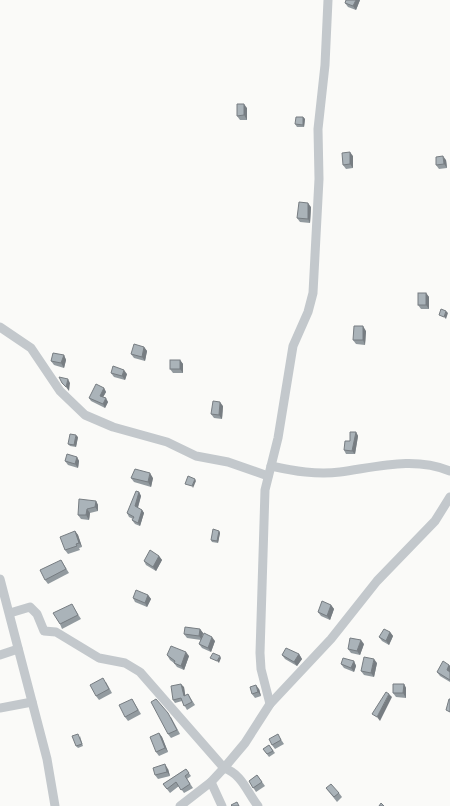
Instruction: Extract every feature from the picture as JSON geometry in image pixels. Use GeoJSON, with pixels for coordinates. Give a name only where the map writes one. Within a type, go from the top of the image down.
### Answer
{"type":"FeatureCollection","features":[{"type":"Feature","properties":{"kind":"street"},"geometry":{"type":"LineString","coordinates":[[270,704],[261,669],[260,653],[263,518],[268,476],[278,438],[293,346],[308,312],[313,293],[319,179],[318,129],[328,0]]}},
{"type":"Feature","properties":{"kind":"street"},"geometry":{"type":"LineString","coordinates":[[0,327],[31,348],[60,391],[85,415],[113,426],[167,442],[196,456],[228,462],[268,476]]}},
{"type":"Feature","properties":{"kind":"street"},"geometry":{"type":"LineString","coordinates":[[271,466],[306,472],[330,472],[386,464],[428,464],[450,471]]}},
{"type":"Feature","properties":{"kind":"street"},"geometry":{"type":"LineString","coordinates":[[180,806],[211,782],[224,768],[244,743],[270,704],[315,658],[380,576],[435,521],[450,497]]}},
{"type":"Feature","properties":{"kind":"street"},"geometry":{"type":"LineString","coordinates":[[0,579],[32,702],[56,806]]}},
{"type":"Feature","properties":{"kind":"street"},"geometry":{"type":"LineString","coordinates":[[10,613],[30,607],[38,614],[44,631],[56,632],[99,658],[125,662],[140,672],[224,768],[235,773],[242,780],[258,806]]}},
{"type":"Feature","properties":{"kind":"street"},"geometry":{"type":"LineString","coordinates":[[0,655],[18,649]]}},
{"type":"Feature","properties":{"kind":"street"},"geometry":{"type":"LineString","coordinates":[[0,708],[32,702]]}},
{"type":"Feature","properties":{"kind":"street"},"geometry":{"type":"LineString","coordinates":[[211,782],[222,806]]}},
{"type":"Feature","properties":{"kind":"building"},"geometry":{"type":"Polygon","coordinates":[[[346,0],[356,0],[353,6],[345,3],[346,0]]]}},
{"type":"Feature","properties":{"kind":"building"},"geometry":{"type":"Polygon","coordinates":[[[237,104],[244,104],[244,115],[237,116],[237,104]]]}},
{"type":"Feature","properties":{"kind":"building"},"geometry":{"type":"Polygon","coordinates":[[[296,117],[303,117],[303,125],[295,124],[296,117]]]}},
{"type":"Feature","properties":{"kind":"building"},"geometry":{"type":"Polygon","coordinates":[[[350,152],[350,164],[343,165],[342,153],[350,152]]]}},
{"type":"Feature","properties":{"kind":"building"},"geometry":{"type":"Polygon","coordinates":[[[443,156],[444,164],[436,165],[436,157],[443,156]]]}},
{"type":"Feature","properties":{"kind":"building"},"geometry":{"type":"Polygon","coordinates":[[[299,202],[308,203],[308,219],[297,218],[299,202]]]}},
{"type":"Feature","properties":{"kind":"building"},"geometry":{"type":"Polygon","coordinates":[[[418,293],[426,293],[426,305],[418,305],[418,293]]]}},
{"type":"Feature","properties":{"kind":"building"},"geometry":{"type":"Polygon","coordinates":[[[441,309],[446,311],[444,317],[439,315],[441,309]]]}},
{"type":"Feature","properties":{"kind":"building"},"geometry":{"type":"Polygon","coordinates":[[[354,326],[363,326],[363,340],[353,340],[354,326]]]}},
{"type":"Feature","properties":{"kind":"building"},"geometry":{"type":"Polygon","coordinates":[[[134,344],[144,347],[142,357],[131,354],[134,344]]]}},
{"type":"Feature","properties":{"kind":"building"},"geometry":{"type":"Polygon","coordinates":[[[53,353],[64,355],[61,363],[51,361],[53,353]]]}},
{"type":"Feature","properties":{"kind":"building"},"geometry":{"type":"Polygon","coordinates":[[[170,360],[180,360],[180,369],[170,369],[170,360]]]}},
{"type":"Feature","properties":{"kind":"building"},"geometry":{"type":"Polygon","coordinates":[[[113,366],[124,370],[122,376],[111,373],[113,366]]]}},
{"type":"Feature","properties":{"kind":"building"},"geometry":{"type":"Polygon","coordinates":[[[59,377],[68,379],[66,387],[62,383],[59,377]]]}},
{"type":"Feature","properties":{"kind":"building"},"geometry":{"type":"Polygon","coordinates":[[[96,384],[104,388],[100,396],[106,398],[103,404],[89,398],[96,384]]]}},
{"type":"Feature","properties":{"kind":"building"},"geometry":{"type":"Polygon","coordinates":[[[213,401],[220,402],[219,415],[211,414],[213,401]]]}},
{"type":"Feature","properties":{"kind":"building"},"geometry":{"type":"Polygon","coordinates":[[[350,432],[356,432],[352,451],[344,450],[345,441],[350,441],[350,432]]]}},
{"type":"Feature","properties":{"kind":"building"},"geometry":{"type":"Polygon","coordinates":[[[70,434],[76,435],[74,445],[68,444],[70,434]]]}},
{"type":"Feature","properties":{"kind":"building"},"geometry":{"type":"Polygon","coordinates":[[[67,454],[77,457],[75,464],[65,461],[67,454]]]}},
{"type":"Feature","properties":{"kind":"building"},"geometry":{"type":"Polygon","coordinates":[[[135,469],[150,473],[148,482],[131,478],[135,469]]]}},
{"type":"Feature","properties":{"kind":"building"},"geometry":{"type":"Polygon","coordinates":[[[188,476],[195,479],[192,486],[185,484],[188,476]]]}},
{"type":"Feature","properties":{"kind":"building"},"geometry":{"type":"Polygon","coordinates":[[[136,491],[139,492],[135,506],[142,510],[138,523],[132,520],[134,517],[127,513],[136,491]]]}},
{"type":"Feature","properties":{"kind":"building"},"geometry":{"type":"Polygon","coordinates":[[[79,499],[96,501],[95,507],[87,509],[86,515],[78,515],[79,499]]]}},
{"type":"Feature","properties":{"kind":"building"},"geometry":{"type":"Polygon","coordinates":[[[213,529],[219,531],[217,541],[211,540],[213,529]]]}},
{"type":"Feature","properties":{"kind":"building"},"geometry":{"type":"Polygon","coordinates":[[[75,531],[79,543],[76,544],[77,546],[65,550],[60,537],[75,531]]]}},
{"type":"Feature","properties":{"kind":"building"},"geometry":{"type":"Polygon","coordinates":[[[150,550],[159,556],[153,567],[144,561],[150,550]]]}},
{"type":"Feature","properties":{"kind":"building"},"geometry":{"type":"Polygon","coordinates":[[[61,560],[66,569],[45,580],[40,570],[61,560]]]}},
{"type":"Feature","properties":{"kind":"building"},"geometry":{"type":"Polygon","coordinates":[[[136,590],[148,595],[145,603],[133,598],[136,590]]]}},
{"type":"Feature","properties":{"kind":"building"},"geometry":{"type":"Polygon","coordinates":[[[322,601],[331,605],[327,616],[318,612],[322,601]]]}},
{"type":"Feature","properties":{"kind":"building"},"geometry":{"type":"Polygon","coordinates":[[[72,604],[78,615],[60,624],[53,613],[72,604]]]}},
{"type":"Feature","properties":{"kind":"building"},"geometry":{"type":"Polygon","coordinates":[[[185,627],[200,629],[199,636],[184,634],[185,627]]]}},
{"type":"Feature","properties":{"kind":"building"},"geometry":{"type":"Polygon","coordinates":[[[384,629],[390,632],[386,641],[379,637],[384,629]]]}},
{"type":"Feature","properties":{"kind":"building"},"geometry":{"type":"Polygon","coordinates":[[[204,633],[212,637],[208,648],[199,644],[204,633]]]}},
{"type":"Feature","properties":{"kind":"building"},"geometry":{"type":"Polygon","coordinates":[[[350,638],[361,640],[357,651],[348,649],[350,638]]]}},
{"type":"Feature","properties":{"kind":"building"},"geometry":{"type":"Polygon","coordinates":[[[171,646],[186,652],[181,666],[174,663],[175,661],[167,655],[171,646]]]}},
{"type":"Feature","properties":{"kind":"building"},"geometry":{"type":"Polygon","coordinates":[[[286,648],[299,654],[294,662],[282,655],[286,648]]]}},
{"type":"Feature","properties":{"kind":"building"},"geometry":{"type":"Polygon","coordinates":[[[213,653],[220,656],[217,661],[210,658],[213,653]]]}},
{"type":"Feature","properties":{"kind":"building"},"geometry":{"type":"Polygon","coordinates":[[[364,657],[374,659],[371,673],[361,671],[364,657]]]}},
{"type":"Feature","properties":{"kind":"building"},"geometry":{"type":"Polygon","coordinates":[[[343,658],[354,661],[351,668],[341,664],[343,658]]]}},
{"type":"Feature","properties":{"kind":"building"},"geometry":{"type":"Polygon","coordinates":[[[443,661],[449,665],[447,670],[450,672],[450,680],[437,672],[443,661]]]}},
{"type":"Feature","properties":{"kind":"building"},"geometry":{"type":"Polygon","coordinates":[[[103,678],[109,689],[96,696],[90,685],[103,678]]]}},
{"type":"Feature","properties":{"kind":"building"},"geometry":{"type":"Polygon","coordinates":[[[181,684],[184,696],[188,694],[192,702],[184,706],[181,698],[173,700],[171,686],[181,684]]]}},
{"type":"Feature","properties":{"kind":"building"},"geometry":{"type":"Polygon","coordinates":[[[393,684],[404,684],[403,693],[393,693],[393,684]]]}},
{"type":"Feature","properties":{"kind":"building"},"geometry":{"type":"Polygon","coordinates":[[[256,685],[258,692],[252,694],[250,687],[256,685]]]}},
{"type":"Feature","properties":{"kind":"building"},"geometry":{"type":"Polygon","coordinates":[[[386,692],[389,694],[377,717],[372,714],[386,692]]]}},
{"type":"Feature","properties":{"kind":"building"},"geometry":{"type":"Polygon","coordinates":[[[132,699],[138,710],[125,717],[119,705],[132,699]]]}},
{"type":"Feature","properties":{"kind":"building"},"geometry":{"type":"Polygon","coordinates":[[[156,699],[168,713],[177,730],[168,734],[151,702],[156,699]]]}},
{"type":"Feature","properties":{"kind":"building"},"geometry":{"type":"Polygon","coordinates":[[[450,699],[450,712],[446,710],[450,699]]]}},
{"type":"Feature","properties":{"kind":"building"},"geometry":{"type":"Polygon","coordinates":[[[159,733],[165,748],[156,752],[150,737],[159,733]]]}},
{"type":"Feature","properties":{"kind":"building"},"geometry":{"type":"Polygon","coordinates":[[[78,734],[82,744],[76,746],[72,736],[78,734]]]}},
{"type":"Feature","properties":{"kind":"building"},"geometry":{"type":"Polygon","coordinates":[[[278,734],[281,740],[272,745],[269,739],[278,734]]]}},
{"type":"Feature","properties":{"kind":"building"},"geometry":{"type":"Polygon","coordinates":[[[269,745],[273,751],[267,754],[263,749],[269,745]]]}},
{"type":"Feature","properties":{"kind":"building"},"geometry":{"type":"Polygon","coordinates":[[[165,764],[167,772],[155,775],[153,768],[165,764]]]}},
{"type":"Feature","properties":{"kind":"building"},"geometry":{"type":"Polygon","coordinates":[[[186,769],[189,773],[185,776],[190,784],[181,790],[176,782],[167,789],[163,784],[186,769]]]}},
{"type":"Feature","properties":{"kind":"building"},"geometry":{"type":"Polygon","coordinates":[[[257,775],[262,782],[253,788],[249,781],[257,775]]]}},
{"type":"Feature","properties":{"kind":"building"},"geometry":{"type":"Polygon","coordinates":[[[331,784],[339,793],[334,797],[326,788],[331,784]]]}},
{"type":"Feature","properties":{"kind":"building"},"geometry":{"type":"Polygon","coordinates":[[[237,802],[239,806],[231,805],[237,802]]]}}]}
